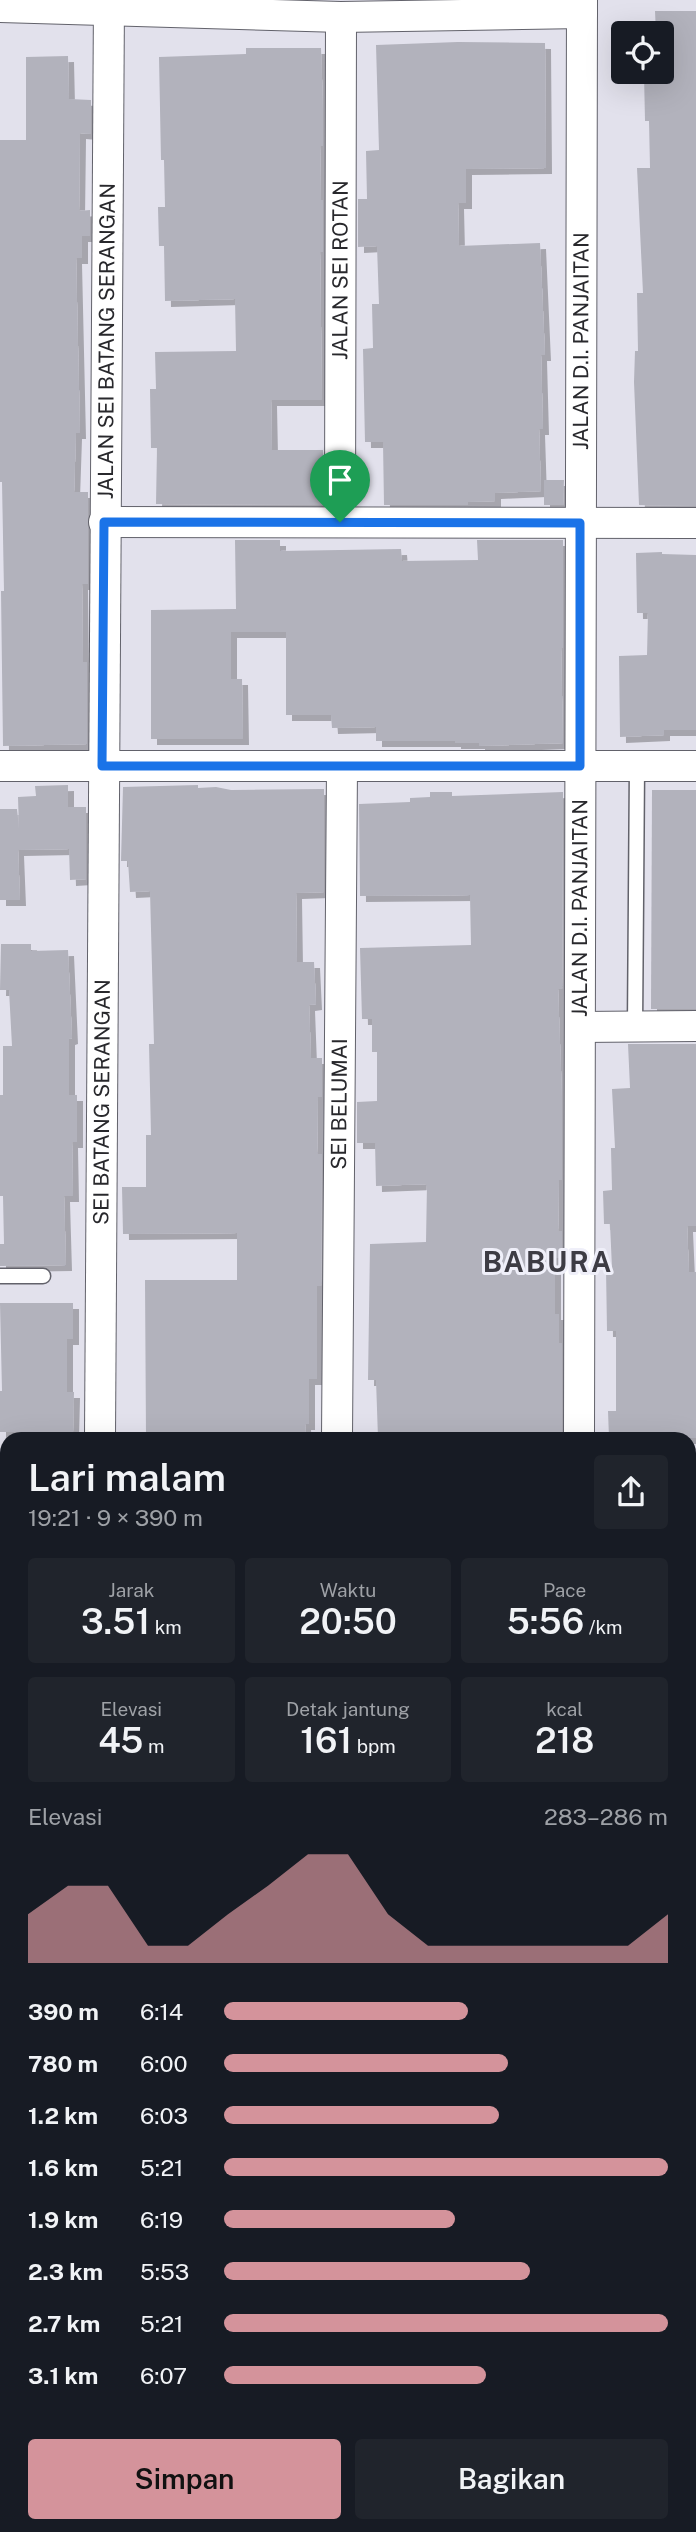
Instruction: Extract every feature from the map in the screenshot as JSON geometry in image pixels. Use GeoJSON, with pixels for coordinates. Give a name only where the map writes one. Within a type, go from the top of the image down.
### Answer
{"type":"FeatureCollection","features":[{"type":"Feature","properties":{"kind":"street"},"geometry":{"type":"LineString","coordinates":[[0,7],[109,5],[341,18],[582,7]]}},
{"type":"Feature","properties":{"kind":"street","name":"JALAN SEI BATANG SERANGAN"},"geometry":{"type":"LineString","coordinates":[[102,766],[109,5]]}},
{"type":"Feature","properties":{"kind":"street","name":"JALAN D.I. PANJAITAN"},"geometry":{"type":"LineString","coordinates":[[579,1432],[582,7]]}},
{"type":"Feature","properties":{"kind":"street","name":"JALAN SEI ROTAN"},"geometry":{"type":"LineString","coordinates":[[340,522],[341,18]]}},
{"type":"Feature","properties":{"kind":"street"},"geometry":{"type":"LineString","coordinates":[[104,522],[696,523]]}},
{"type":"Feature","properties":{"kind":"street"},"geometry":{"type":"LineString","coordinates":[[0,766],[696,766]]}},
{"type":"Feature","properties":{"kind":"street","name":"SEI BATANG SERANGAN"},"geometry":{"type":"LineString","coordinates":[[100,1432],[102,766]]}},
{"type":"Feature","properties":{"kind":"street","name":"SEI BELUMAI"},"geometry":{"type":"LineString","coordinates":[[337,1432],[342,767]]}},
{"type":"Feature","properties":{"kind":"street"},"geometry":{"type":"LineString","coordinates":[[580,1027],[696,1026]]}},
{"type":"Feature","properties":{"kind":"lane"},"geometry":{"type":"LineString","coordinates":[[635,1027],[637,766]]}},
{"type":"Feature","properties":{"kind":"lane"},"geometry":{"type":"LineString","coordinates":[[0,1276],[43,1276]]}},
{"type":"Feature","properties":{"kind":"building"},"geometry":{"type":"Polygon","coordinates":[[[655,11],[696,11],[696,506],[639,505],[634,382],[635,351],[638,351],[637,293],[643,293],[637,168],[650,168],[649,121],[645,121],[644,84],[674,84],[674,21],[655,21],[655,11]]]}},
{"type":"Feature","properties":{"kind":"building"},"geometry":{"type":"Polygon","coordinates":[[[545,43],[546,168],[466,169],[466,203],[458,203],[459,246],[540,243],[545,355],[541,355],[541,491],[495,493],[495,501],[468,502],[468,505],[384,505],[383,442],[365,442],[363,349],[373,348],[372,304],[379,304],[377,246],[358,247],[358,199],[367,199],[366,151],[379,150],[376,45],[545,43]]]}},
{"type":"Feature","properties":{"kind":"building"},"geometry":{"type":"Polygon","coordinates":[[[246,48],[321,48],[322,400],[271,400],[272,450],[323,450],[323,505],[156,504],[157,448],[151,448],[150,389],[156,389],[155,352],[236,351],[235,299],[165,301],[164,246],[159,246],[158,207],[165,207],[164,160],[161,160],[159,57],[246,54],[246,48]]]}},
{"type":"Feature","properties":{"kind":"building"},"geometry":{"type":"Polygon","coordinates":[[[68,56],[69,99],[91,100],[91,134],[80,133],[79,211],[90,210],[90,236],[82,236],[82,258],[76,258],[80,433],[76,433],[74,492],[88,492],[88,584],[82,584],[83,662],[87,662],[87,744],[3,746],[0,140],[26,140],[26,57],[68,56]]]}},
{"type":"Feature","properties":{"kind":"building"},"geometry":{"type":"Polygon","coordinates":[[[544,480],[564,480],[563,505],[544,505],[544,480]]]}},
{"type":"Feature","properties":{"kind":"building"},"geometry":{"type":"Polygon","coordinates":[[[235,540],[280,540],[280,551],[401,549],[402,561],[478,560],[477,540],[563,540],[563,743],[479,746],[479,743],[455,741],[376,741],[376,727],[332,728],[331,715],[286,715],[286,632],[231,632],[231,679],[242,679],[243,739],[151,739],[151,610],[236,609],[235,540]]]}},
{"type":"Feature","properties":{"kind":"building"},"geometry":{"type":"Polygon","coordinates":[[[636,553],[696,555],[696,730],[664,730],[664,735],[620,737],[619,656],[647,655],[648,613],[637,613],[636,553]]]}},
{"type":"Feature","properties":{"kind":"building"},"geometry":{"type":"Polygon","coordinates":[[[68,785],[68,807],[86,807],[86,879],[70,880],[69,849],[18,850],[20,900],[0,900],[0,809],[17,809],[19,829],[18,797],[36,796],[35,786],[68,785]]]}},
{"type":"Feature","properties":{"kind":"building"},"geometry":{"type":"Polygon","coordinates":[[[198,785],[198,788],[231,790],[324,789],[324,892],[296,893],[297,962],[314,962],[316,1004],[309,1005],[311,1058],[322,1058],[317,1154],[322,1154],[317,1379],[309,1379],[309,1424],[305,1424],[306,1432],[146,1432],[145,1280],[237,1280],[237,1233],[123,1234],[122,1187],[146,1187],[146,1135],[151,1135],[149,1044],[154,1044],[150,891],[130,892],[128,861],[121,861],[123,787],[198,785]]]}},
{"type":"Feature","properties":{"kind":"building"},"geometry":{"type":"Polygon","coordinates":[[[652,790],[696,790],[696,1009],[651,1009],[652,790]]]}},
{"type":"Feature","properties":{"kind":"building"},"geometry":{"type":"Polygon","coordinates":[[[430,792],[452,792],[452,796],[563,792],[562,989],[558,989],[562,1180],[559,1180],[558,1231],[562,1231],[562,1258],[555,1258],[555,1314],[559,1314],[559,1343],[562,1343],[562,1432],[378,1432],[376,1380],[368,1380],[370,1244],[426,1242],[427,1184],[376,1186],[375,1143],[357,1143],[357,1102],[377,1101],[377,1052],[372,1052],[372,1019],[362,1019],[360,948],[471,945],[470,895],[360,896],[359,804],[410,802],[410,798],[430,797],[430,792]]]}},
{"type":"Feature","properties":{"kind":"building"},"geometry":{"type":"Polygon","coordinates":[[[1,944],[31,944],[31,951],[68,950],[72,1038],[69,1039],[69,1095],[77,1095],[77,1142],[72,1142],[73,1196],[64,1196],[66,1265],[0,1266],[0,1244],[4,1244],[3,1196],[0,1196],[0,1095],[3,1095],[3,1046],[12,1046],[9,990],[0,990],[1,944]]]}},
{"type":"Feature","properties":{"kind":"building"},"geometry":{"type":"Polygon","coordinates":[[[628,1044],[696,1044],[696,1226],[687,1226],[689,1272],[696,1272],[696,1432],[609,1432],[608,1411],[616,1411],[616,1331],[607,1331],[606,1268],[612,1268],[610,1224],[604,1224],[603,1191],[612,1190],[611,1148],[615,1148],[612,1089],[630,1088],[628,1044]]]}},
{"type":"Feature","properties":{"kind":"building"},"geometry":{"type":"Polygon","coordinates":[[[0,1303],[73,1303],[73,1339],[67,1339],[67,1392],[74,1392],[73,1432],[0,1432],[0,1303]]]}},
{"type":"Feature","properties":{"kind":"district","name":"BABURA"},"geometry":{"type":"Point","coordinates":[548,1262]}},
{"type":"Feature","properties":{"kind":"route"},"geometry":{"type":"LineString","coordinates":[[104,522],[340,522],[580,523],[580,766],[102,766],[104,522]]}}]}
